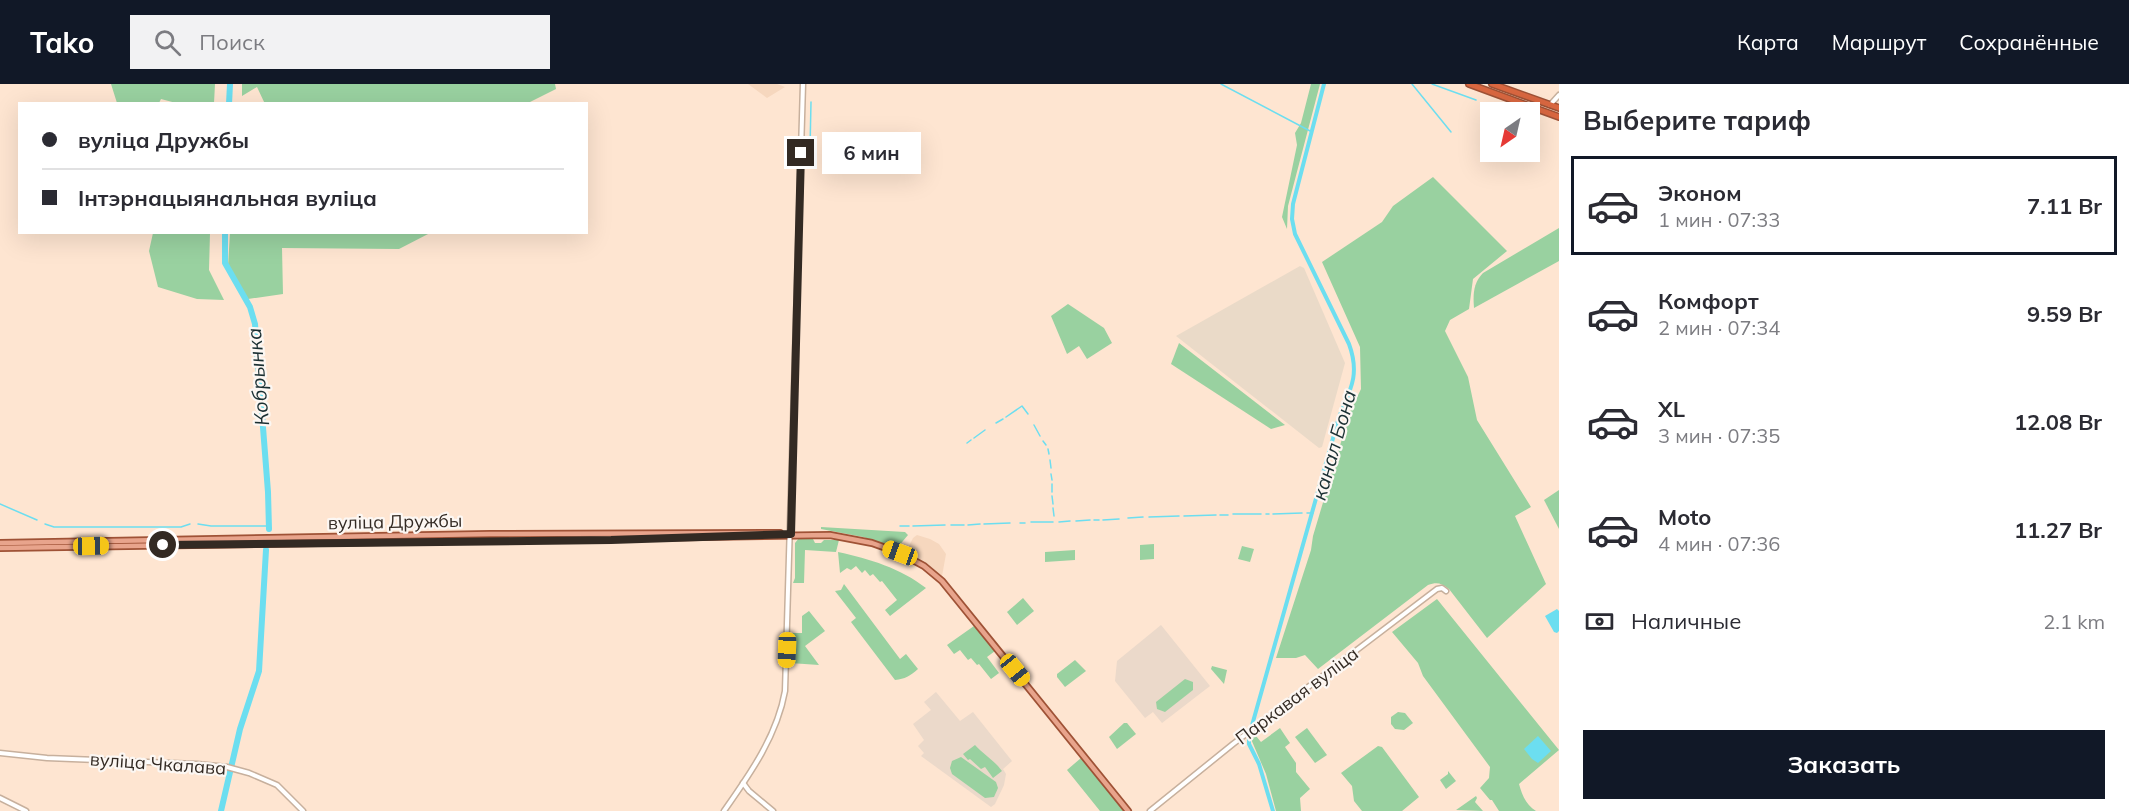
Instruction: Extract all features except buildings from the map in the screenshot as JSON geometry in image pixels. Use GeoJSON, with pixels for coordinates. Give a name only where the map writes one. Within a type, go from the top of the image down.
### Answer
{"type":"FeatureCollection","features":[{"type":"Feature","properties":{"kind":"highway"},"geometry":{"type":"LineString","coordinates":[[1469,84],[1559,117]]}},
{"type":"Feature","properties":{"kind":"highway"},"geometry":{"type":"LineString","coordinates":[[1492,84],[1559,108]]}},
{"type":"Feature","properties":{"kind":"main road"},"geometry":{"type":"LineString","coordinates":[[724,811],[768,742],[784,699],[791,534],[802,84]]}},
{"type":"Feature","properties":{"kind":"main road"},"geometry":{"type":"LineString","coordinates":[[1550,105],[1559,95]]}},
{"type":"Feature","properties":{"kind":"main road","name":"вуліца Дружбы"},"geometry":{"type":"LineString","coordinates":[[459,538],[495,541],[581,540],[651,533],[771,532],[791,534]]}},
{"type":"Feature","properties":{"kind":"main road","name":"вуліца Дружбы"},"geometry":{"type":"LineString","coordinates":[[0,543],[163,545],[266,543],[335,537],[492,538],[495,534],[618,536],[791,534],[848,537],[900,553],[924,566],[942,581],[1128,811]]}},
{"type":"Feature","properties":{"kind":"main road"},"geometry":{"type":"LineString","coordinates":[[495,541],[498,537],[531,535]]}},
{"type":"Feature","properties":{"kind":"main road"},"geometry":{"type":"LineString","coordinates":[[163,545],[191,543],[196,538]]}},
{"type":"Feature","properties":{"kind":"main road","name":"вуліца Дружбы"},"geometry":{"type":"LineString","coordinates":[[0,548],[78,541],[196,538],[385,542],[422,539]]}},
{"type":"Feature","properties":{"kind":"main road","name":"Паркавая вуліца"},"geometry":{"type":"LineString","coordinates":[[1150,811],[1437,589],[1442,588],[1446,591]]}},
{"type":"Feature","properties":{"kind":"main road","name":"вуліца Чкалава"},"geometry":{"type":"LineString","coordinates":[[0,753],[47,758],[197,764],[234,769],[277,785],[303,811]]}},
{"type":"Feature","properties":{"kind":"main road"},"geometry":{"type":"LineString","coordinates":[[743,783],[773,811]]}},
{"type":"Feature","properties":{"kind":"main road"},"geometry":{"type":"LineString","coordinates":[[0,798],[26,811]]}},
{"type":"Feature","properties":{"kind":"shaded area"},"geometry":{"type":"Polygon","coordinates":[[[748,84],[777,84],[785,87],[767,98],[748,84]]]}},
{"type":"Feature","properties":{"kind":"shaded area"},"geometry":{"type":"Polygon","coordinates":[[[1300,266],[1304,268],[1345,363],[1322,447],[1319,448],[1176,336],[1300,266]]]}},
{"type":"Feature","properties":{"kind":"shaded area"},"geometry":{"type":"Polygon","coordinates":[[[917,535],[939,544],[946,554],[942,576],[924,561],[906,552],[917,535]]]}},
{"type":"Feature","properties":{"kind":"shaded area"},"geometry":{"type":"Polygon","coordinates":[[[1161,625],[1210,686],[1162,723],[1153,712],[1145,718],[1115,681],[1117,661],[1161,625]]]}},
{"type":"Feature","properties":{"kind":"shaded area"},"geometry":{"type":"Polygon","coordinates":[[[936,692],[960,721],[973,712],[1012,761],[1003,769],[1006,774],[1004,785],[995,804],[991,807],[921,756],[924,753],[918,746],[924,740],[913,724],[931,710],[924,702],[936,692]]]}},
{"type":"Feature","properties":{"kind":"green space"},"geometry":{"type":"Polygon","coordinates":[[[111,84],[215,84],[214,102],[172,102],[161,99],[160,102],[117,102],[111,84]]]}},
{"type":"Feature","properties":{"kind":"green space"},"geometry":{"type":"Polygon","coordinates":[[[242,84],[555,84],[556,89],[530,102],[264,102],[257,87],[242,96],[242,84]]]}},
{"type":"Feature","properties":{"kind":"green space"},"geometry":{"type":"Polygon","coordinates":[[[1311,84],[1320,84],[1288,206],[1287,229],[1282,217],[1297,145],[1295,133],[1301,123],[1311,84]]]}},
{"type":"Feature","properties":{"kind":"green space"},"geometry":{"type":"Polygon","coordinates":[[[1433,177],[1507,251],[1473,279],[1469,309],[1450,320],[1445,331],[1468,377],[1477,420],[1531,507],[1515,516],[1546,584],[1487,638],[1449,589],[1441,584],[1434,584],[1428,585],[1318,669],[1305,655],[1296,658],[1276,658],[1311,550],[1313,536],[1350,412],[1361,389],[1360,347],[1322,262],[1382,222],[1393,206],[1433,177]]]}},
{"type":"Feature","properties":{"kind":"green space"},"geometry":{"type":"Polygon","coordinates":[[[1559,228],[1559,261],[1474,308],[1474,289],[1483,273],[1559,228]]]}},
{"type":"Feature","properties":{"kind":"green space"},"geometry":{"type":"Polygon","coordinates":[[[153,234],[210,234],[209,270],[224,300],[197,299],[158,287],[149,251],[153,234]]]}},
{"type":"Feature","properties":{"kind":"green space"},"geometry":{"type":"Polygon","coordinates":[[[230,234],[428,234],[399,249],[282,248],[283,294],[248,299],[228,266],[230,234]]]}},
{"type":"Feature","properties":{"kind":"green space"},"geometry":{"type":"Polygon","coordinates":[[[1068,304],[1104,328],[1112,343],[1087,359],[1079,346],[1067,354],[1051,316],[1068,304]]]}},
{"type":"Feature","properties":{"kind":"green space"},"geometry":{"type":"Polygon","coordinates":[[[1179,343],[1285,425],[1271,429],[1171,364],[1179,343]]]}},
{"type":"Feature","properties":{"kind":"green space"},"geometry":{"type":"Polygon","coordinates":[[[1559,490],[1559,529],[1544,500],[1559,490]]]}},
{"type":"Feature","properties":{"kind":"green space"},"geometry":{"type":"Polygon","coordinates":[[[821,527],[905,532],[908,535],[897,548],[863,537],[821,529],[821,527]]]}},
{"type":"Feature","properties":{"kind":"green space"},"geometry":{"type":"Polygon","coordinates":[[[802,537],[813,539],[815,543],[821,543],[824,540],[839,540],[836,552],[805,550],[804,583],[793,583],[795,543],[802,537]]]}},
{"type":"Feature","properties":{"kind":"green space"},"geometry":{"type":"Polygon","coordinates":[[[1154,544],[1154,559],[1140,560],[1140,545],[1154,544]]]}},
{"type":"Feature","properties":{"kind":"green space"},"geometry":{"type":"Polygon","coordinates":[[[1242,546],[1254,549],[1250,562],[1238,559],[1242,546]]]}},
{"type":"Feature","properties":{"kind":"green space"},"geometry":{"type":"Polygon","coordinates":[[[1075,550],[1075,560],[1045,562],[1045,552],[1075,550]]]}},
{"type":"Feature","properties":{"kind":"green space"},"geometry":{"type":"Polygon","coordinates":[[[838,552],[884,565],[926,588],[890,616],[885,610],[897,600],[882,581],[880,582],[873,574],[870,576],[865,570],[862,573],[856,566],[840,573],[838,552]]]}},
{"type":"Feature","properties":{"kind":"green space"},"geometry":{"type":"Polygon","coordinates":[[[844,584],[900,659],[906,654],[918,669],[905,678],[895,680],[851,622],[856,618],[835,591],[841,590],[844,584]]]}},
{"type":"Feature","properties":{"kind":"green space"},"geometry":{"type":"Polygon","coordinates":[[[1023,598],[1034,611],[1017,625],[1007,612],[1023,598]]]}},
{"type":"Feature","properties":{"kind":"green space"},"geometry":{"type":"Polygon","coordinates":[[[1437,599],[1559,750],[1519,784],[1525,799],[1536,811],[1499,811],[1480,788],[1489,778],[1490,767],[1423,676],[1418,663],[1392,632],[1437,599]]]}},
{"type":"Feature","properties":{"kind":"green space"},"geometry":{"type":"Polygon","coordinates":[[[809,611],[825,631],[805,646],[819,665],[790,663],[791,633],[802,633],[802,616],[809,611]]]}},
{"type":"Feature","properties":{"kind":"green space"},"geometry":{"type":"Polygon","coordinates":[[[974,626],[995,651],[987,657],[999,673],[991,679],[979,664],[977,665],[971,658],[968,660],[960,650],[954,654],[947,645],[974,626]]]}},
{"type":"Feature","properties":{"kind":"green space"},"geometry":{"type":"Polygon","coordinates":[[[1075,660],[1086,671],[1065,687],[1057,674],[1075,660]]]}},
{"type":"Feature","properties":{"kind":"green space"},"geometry":{"type":"Polygon","coordinates":[[[1212,666],[1227,670],[1224,684],[1211,669],[1212,666]]]}},
{"type":"Feature","properties":{"kind":"green space"},"geometry":{"type":"Polygon","coordinates":[[[1185,679],[1193,682],[1193,690],[1165,712],[1157,709],[1156,702],[1185,679]]]}},
{"type":"Feature","properties":{"kind":"green space"},"geometry":{"type":"Polygon","coordinates":[[[1398,712],[1405,713],[1413,723],[1404,730],[1395,729],[1391,724],[1391,717],[1398,712]]]}},
{"type":"Feature","properties":{"kind":"green space"},"geometry":{"type":"Polygon","coordinates":[[[1124,723],[1127,723],[1136,734],[1117,749],[1109,737],[1124,723]]]}},
{"type":"Feature","properties":{"kind":"green space"},"geometry":{"type":"Polygon","coordinates":[[[1280,728],[1290,743],[1285,747],[1296,763],[1296,772],[1310,789],[1300,798],[1301,811],[1276,811],[1266,774],[1251,739],[1256,736],[1261,742],[1280,728]]]}},
{"type":"Feature","properties":{"kind":"green space"},"geometry":{"type":"Polygon","coordinates":[[[1307,728],[1327,755],[1315,763],[1295,737],[1307,728]]]}},
{"type":"Feature","properties":{"kind":"green space"},"geometry":{"type":"Polygon","coordinates":[[[975,745],[1002,771],[993,778],[985,767],[981,769],[963,754],[975,745]]]}},
{"type":"Feature","properties":{"kind":"green space"},"geometry":{"type":"Polygon","coordinates":[[[1378,746],[1382,747],[1419,797],[1402,811],[1362,811],[1354,801],[1352,786],[1341,773],[1378,746]]]}},
{"type":"Feature","properties":{"kind":"green space"},"geometry":{"type":"Polygon","coordinates":[[[961,757],[996,782],[998,788],[994,797],[985,798],[952,774],[950,768],[952,761],[961,757]]]}},
{"type":"Feature","properties":{"kind":"green space"},"geometry":{"type":"Polygon","coordinates":[[[1081,758],[1124,811],[1100,811],[1067,770],[1081,758]]]}},
{"type":"Feature","properties":{"kind":"green space"},"geometry":{"type":"Polygon","coordinates":[[[1448,771],[1456,781],[1446,789],[1440,780],[1448,774],[1448,771]]]}},
{"type":"Feature","properties":{"kind":"green space"},"geometry":{"type":"Polygon","coordinates":[[[1476,796],[1475,802],[1483,811],[1456,810],[1476,796]]]}},
{"type":"Feature","properties":{"kind":"water"},"geometry":{"type":"Polygon","coordinates":[[[1557,609],[1559,611],[1559,631],[1557,633],[1554,632],[1545,616],[1557,609]]]}},
{"type":"Feature","properties":{"kind":"water"},"geometry":{"type":"Polygon","coordinates":[[[1538,736],[1551,751],[1538,763],[1524,749],[1538,736]]]}},
{"type":"Feature","properties":{"kind":"waterway","name":"Кобрынка"},"geometry":{"type":"LineString","coordinates":[[229,102],[230,84]]}},
{"type":"Feature","properties":{"kind":"waterway"},"geometry":{"type":"LineString","coordinates":[[1221,84],[1312,132]]}},
{"type":"Feature","properties":{"kind":"waterway","name":"канал Бона"},"geometry":{"type":"LineString","coordinates":[[1273,811],[1259,764],[1249,744],[1249,736],[1339,417],[1354,373],[1349,344],[1295,234],[1292,219],[1293,204],[1324,84]]}},
{"type":"Feature","properties":{"kind":"waterway"},"geometry":{"type":"LineString","coordinates":[[1412,84],[1451,132]]}},
{"type":"Feature","properties":{"kind":"waterway"},"geometry":{"type":"LineString","coordinates":[[1432,84],[1476,100]]}},
{"type":"Feature","properties":{"kind":"waterway"},"geometry":{"type":"LineString","coordinates":[[810,149],[811,102]]}},
{"type":"Feature","properties":{"kind":"waterway","name":"Кобрынка"},"geometry":{"type":"LineString","coordinates":[[225,234],[225,263],[250,307],[255,324],[269,529]]}},
{"type":"Feature","properties":{"kind":"waterway"},"geometry":{"type":"LineString","coordinates":[[1006,417],[1022,406],[1028,414]]}},
{"type":"Feature","properties":{"kind":"waterway"},"geometry":{"type":"LineString","coordinates":[[996,423],[1003,419]]}},
{"type":"Feature","properties":{"kind":"waterway"},"geometry":{"type":"LineString","coordinates":[[1034,425],[1040,436]]}},
{"type":"Feature","properties":{"kind":"waterway"},"geometry":{"type":"LineString","coordinates":[[974,438],[985,430]]}},
{"type":"Feature","properties":{"kind":"waterway"},"geometry":{"type":"LineString","coordinates":[[967,443],[971,440]]}},
{"type":"Feature","properties":{"kind":"waterway"},"geometry":{"type":"LineString","coordinates":[[1043,441],[1046,445]]}},
{"type":"Feature","properties":{"kind":"waterway"},"geometry":{"type":"LineString","coordinates":[[1048,449],[1049,454]]}},
{"type":"Feature","properties":{"kind":"waterway"},"geometry":{"type":"LineString","coordinates":[[1050,460],[1051,468]]}},
{"type":"Feature","properties":{"kind":"waterway"},"geometry":{"type":"LineString","coordinates":[[1051,474],[1052,480]]}},
{"type":"Feature","properties":{"kind":"waterway"},"geometry":{"type":"LineString","coordinates":[[1052,484],[1052,492]]}},
{"type":"Feature","properties":{"kind":"waterway"},"geometry":{"type":"LineString","coordinates":[[1052,496],[1053,504]]}},
{"type":"Feature","properties":{"kind":"waterway"},"geometry":{"type":"LineString","coordinates":[[0,504],[37,520]]}},
{"type":"Feature","properties":{"kind":"waterway"},"geometry":{"type":"LineString","coordinates":[[1053,508],[1054,516]]}},
{"type":"Feature","properties":{"kind":"waterway"},"geometry":{"type":"LineString","coordinates":[[1273,514],[1302,513]]}},
{"type":"Feature","properties":{"kind":"waterway","name":"канал Бона"},"geometry":{"type":"LineString","coordinates":[[1307,513],[1313,513]]}},
{"type":"Feature","properties":{"kind":"waterway"},"geometry":{"type":"LineString","coordinates":[[1233,514],[1261,514]]}},
{"type":"Feature","properties":{"kind":"waterway"},"geometry":{"type":"LineString","coordinates":[[1184,516],[1216,515]]}},
{"type":"Feature","properties":{"kind":"waterway"},"geometry":{"type":"LineString","coordinates":[[1220,515],[1228,515]]}},
{"type":"Feature","properties":{"kind":"waterway"},"geometry":{"type":"LineString","coordinates":[[1149,517],[1179,516]]}},
{"type":"Feature","properties":{"kind":"waterway"},"geometry":{"type":"LineString","coordinates":[[1128,518],[1143,517]]}},
{"type":"Feature","properties":{"kind":"waterway"},"geometry":{"type":"LineString","coordinates":[[1103,520],[1119,519]]}},
{"type":"Feature","properties":{"kind":"waterway"},"geometry":{"type":"LineString","coordinates":[[1076,521],[1090,520]]}},
{"type":"Feature","properties":{"kind":"waterway"},"geometry":{"type":"LineString","coordinates":[[1094,520],[1099,520]]}},
{"type":"Feature","properties":{"kind":"waterway"},"geometry":{"type":"LineString","coordinates":[[1059,522],[1070,521]]}},
{"type":"Feature","properties":{"kind":"waterway"},"geometry":{"type":"LineString","coordinates":[[1031,522],[1053,522]]}},
{"type":"Feature","properties":{"kind":"waterway"},"geometry":{"type":"LineString","coordinates":[[984,524],[1010,523]]}},
{"type":"Feature","properties":{"kind":"waterway"},"geometry":{"type":"LineString","coordinates":[[1020,523],[1025,523]]}},
{"type":"Feature","properties":{"kind":"waterway"},"geometry":{"type":"LineString","coordinates":[[45,524],[54,527],[181,527],[190,524]]}},
{"type":"Feature","properties":{"kind":"waterway"},"geometry":{"type":"LineString","coordinates":[[198,524],[269,526]]}},
{"type":"Feature","properties":{"kind":"waterway"},"geometry":{"type":"LineString","coordinates":[[968,525],[980,524]]}},
{"type":"Feature","properties":{"kind":"waterway"},"geometry":{"type":"LineString","coordinates":[[913,526],[945,525]]}},
{"type":"Feature","properties":{"kind":"waterway"},"geometry":{"type":"LineString","coordinates":[[951,525],[964,525]]}},
{"type":"Feature","properties":{"kind":"waterway"},"geometry":{"type":"LineString","coordinates":[[900,526],[909,526]]}},
{"type":"Feature","properties":{"kind":"waterway","name":"Кобрынка"},"geometry":{"type":"LineString","coordinates":[[221,811],[240,729],[259,671],[266,550]]}},
{"type":"Feature","properties":{"kind":"route"},"geometry":{"type":"LineString","coordinates":[[163,545],[611,540],[791,534],[801,153]]}}]}
